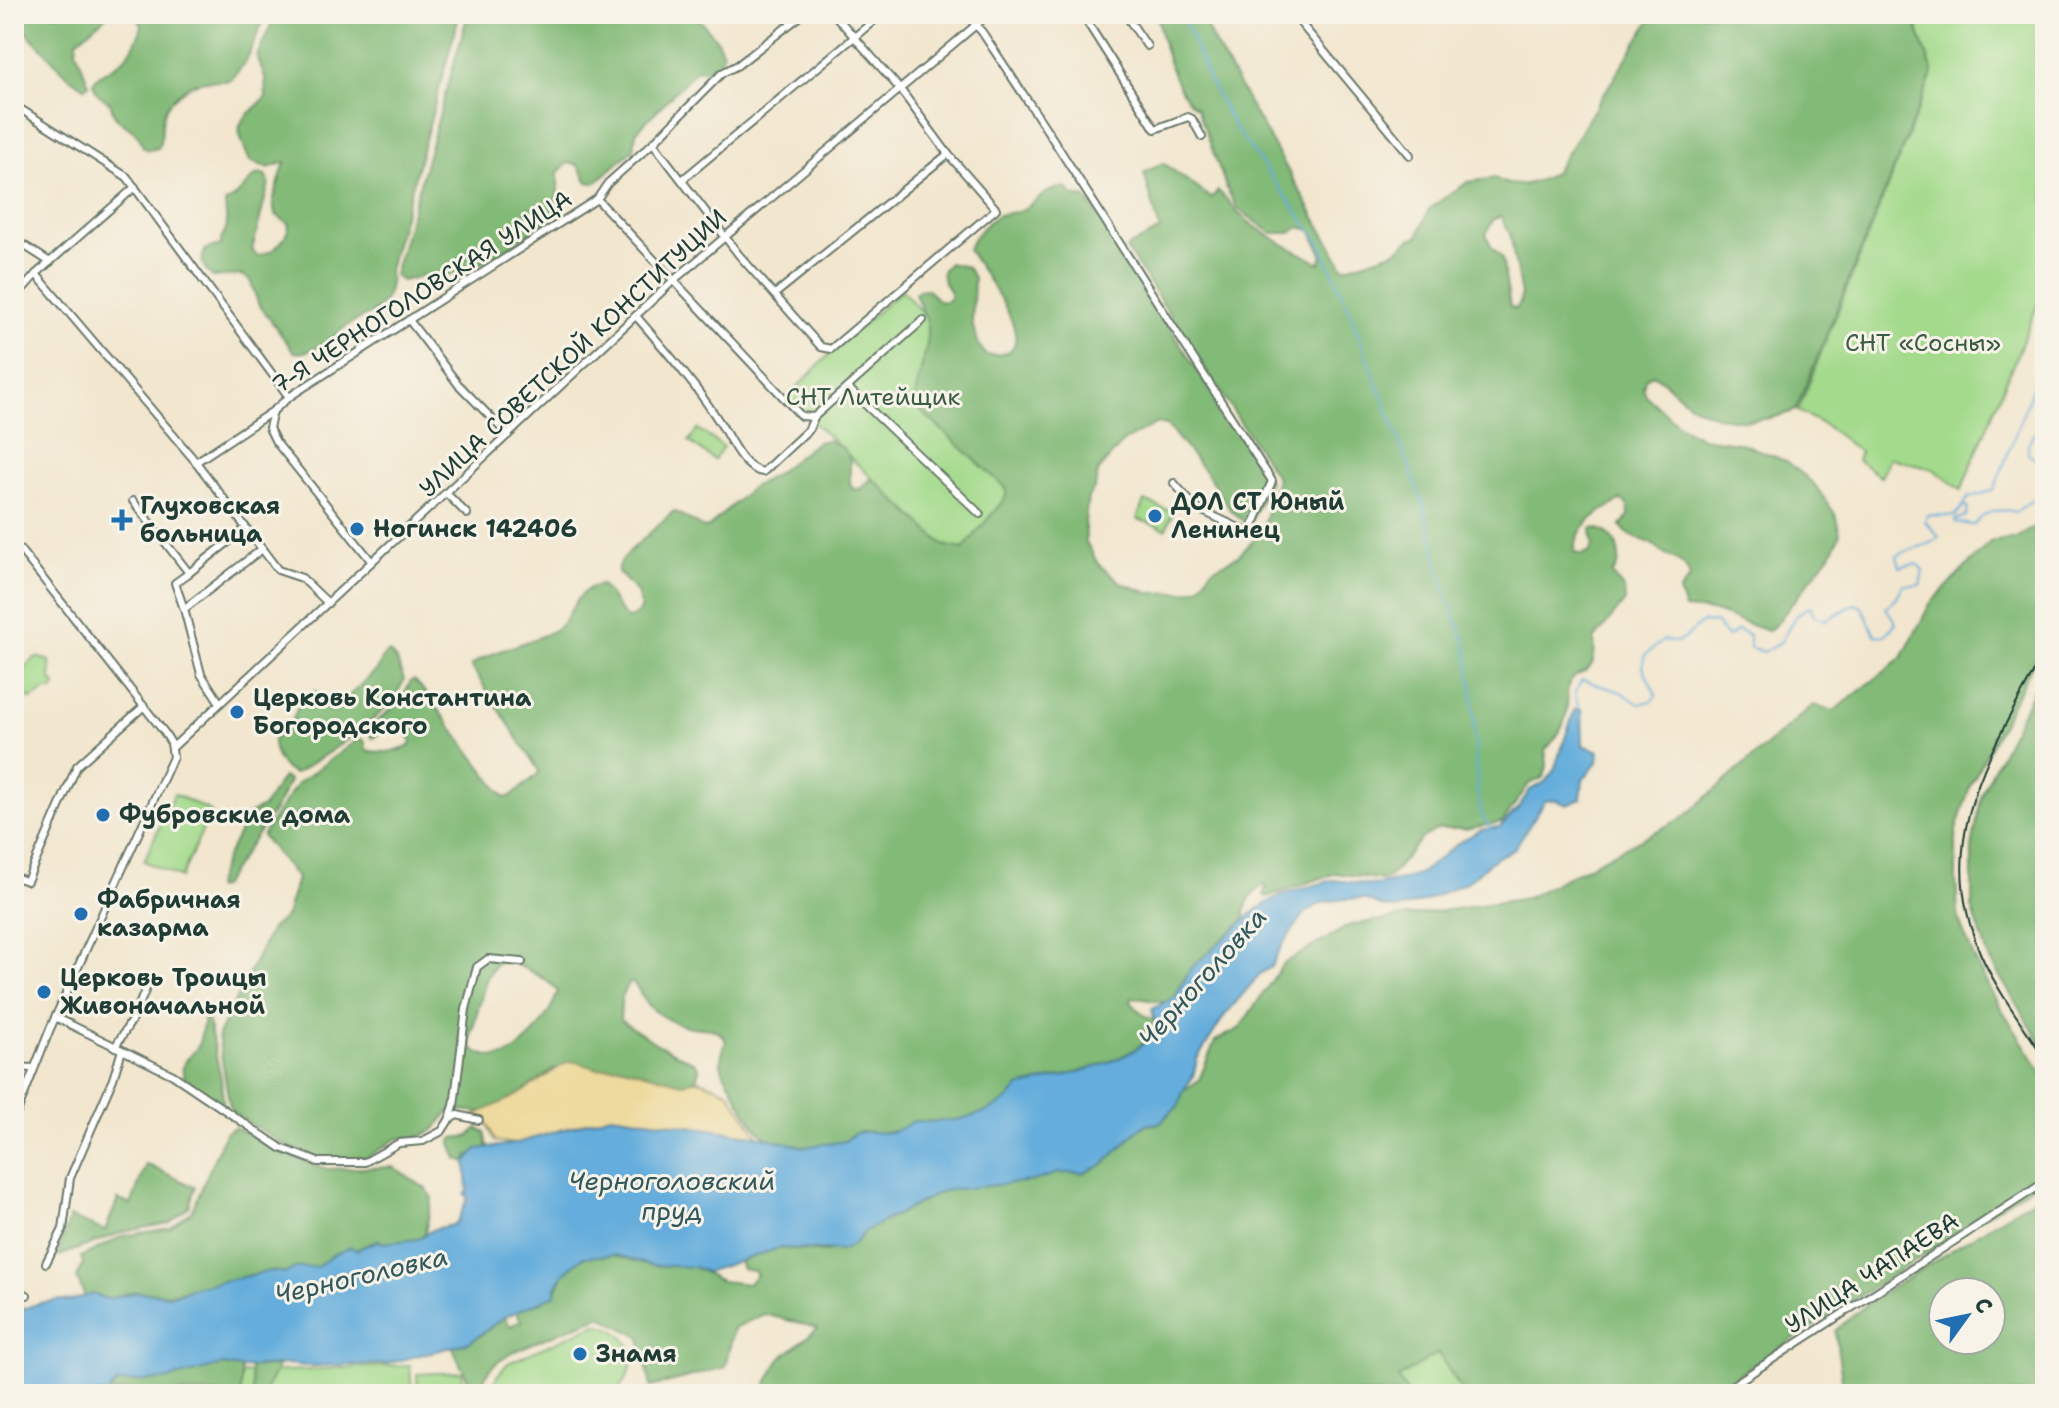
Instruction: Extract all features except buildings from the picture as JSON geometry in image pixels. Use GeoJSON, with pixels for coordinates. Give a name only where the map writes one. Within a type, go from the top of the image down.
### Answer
{"type":"FeatureCollection","features":[{"type":"Feature","properties":{"kind":"street","name":"7-Я ЧЕРНОГОЛОВСКАЯ УЛИЦА"},"geometry":{"type":"LineString","coordinates":[[196,462],[289,397],[597,199],[608,183],[653,143],[722,73],[738,65],[803,14]]}},
{"type":"Feature","properties":{"kind":"street"},"geometry":{"type":"LineString","coordinates":[[653,143],[725,237],[821,347],[831,349],[996,209],[962,166],[948,154],[900,89],[834,14]]}},
{"type":"Feature","properties":{"kind":"street"},"geometry":{"type":"LineString","coordinates":[[682,180],[882,14]]}},
{"type":"Feature","properties":{"kind":"street"},"geometry":{"type":"LineString","coordinates":[[966,14],[1076,167],[1119,243],[1272,481],[1250,533],[1196,508],[1174,483]]}},
{"type":"Feature","properties":{"kind":"street","name":"УЛИЦА СОВЕТСКОЙ КОНСТИТУЦИИ"},"geometry":{"type":"LineString","coordinates":[[172,748],[674,280],[989,14]]}},
{"type":"Feature","properties":{"kind":"street"},"geometry":{"type":"LineString","coordinates":[[1082,14],[1155,129],[1188,117],[1202,137]]}},
{"type":"Feature","properties":{"kind":"street"},"geometry":{"type":"LineString","coordinates":[[1125,14],[1147,46]]}},
{"type":"Feature","properties":{"kind":"street"},"geometry":{"type":"LineString","coordinates":[[1293,14],[1410,155]]}},
{"type":"Feature","properties":{"kind":"street"},"geometry":{"type":"LineString","coordinates":[[14,105],[127,177],[289,397]]}},
{"type":"Feature","properties":{"kind":"street"},"geometry":{"type":"LineString","coordinates":[[775,294],[948,154]]}},
{"type":"Feature","properties":{"kind":"street"},"geometry":{"type":"LineString","coordinates":[[14,299],[36,274],[135,187]]}},
{"type":"Feature","properties":{"kind":"street"},"geometry":{"type":"LineString","coordinates":[[597,199],[801,416],[814,417]]}},
{"type":"Feature","properties":{"kind":"street"},"geometry":{"type":"LineString","coordinates":[[14,239],[50,262]]}},
{"type":"Feature","properties":{"kind":"street"},"geometry":{"type":"LineString","coordinates":[[36,274],[196,462],[278,570],[302,578],[328,603]]}},
{"type":"Feature","properties":{"kind":"street"},"geometry":{"type":"LineString","coordinates":[[636,316],[683,371],[734,446],[757,471],[766,470],[809,429],[814,417],[923,320]]}},
{"type":"Feature","properties":{"kind":"street"},"geometry":{"type":"LineString","coordinates":[[409,320],[458,384],[508,435]]}},
{"type":"Feature","properties":{"kind":"street"},"geometry":{"type":"LineString","coordinates":[[848,388],[980,514]]}},
{"type":"Feature","properties":{"kind":"street"},"geometry":{"type":"LineString","coordinates":[[273,411],[269,428],[276,442],[372,562]]}},
{"type":"Feature","properties":{"kind":"street"},"geometry":{"type":"LineString","coordinates":[[446,493],[467,514]]}},
{"type":"Feature","properties":{"kind":"street"},"geometry":{"type":"LineString","coordinates":[[133,501],[189,573]]}},
{"type":"Feature","properties":{"kind":"street"},"geometry":{"type":"LineString","coordinates":[[220,703],[201,674],[175,583],[246,528]]}},
{"type":"Feature","properties":{"kind":"street"},"geometry":{"type":"LineString","coordinates":[[14,542],[164,732],[173,757],[55,1017],[14,1120]]}},
{"type":"Feature","properties":{"kind":"street"},"geometry":{"type":"LineString","coordinates":[[184,609],[262,549]]}},
{"type":"Feature","properties":{"kind":"street"},"geometry":{"type":"LineString","coordinates":[[14,877],[27,881],[77,766],[144,706]]}},
{"type":"Feature","properties":{"kind":"street"},"geometry":{"type":"LineString","coordinates":[[55,1017],[173,1075],[281,1148],[318,1162],[365,1162],[399,1143],[423,1141],[442,1131],[454,1106],[466,1009],[477,967],[488,959],[522,962]]}},
{"type":"Feature","properties":{"kind":"street"},"geometry":{"type":"LineString","coordinates":[[46,1263],[63,1229],[70,1178],[113,1079],[118,1048],[149,981]]}},
{"type":"Feature","properties":{"kind":"street"},"geometry":{"type":"LineString","coordinates":[[14,1067],[33,1068]]}},
{"type":"Feature","properties":{"kind":"street"},"geometry":{"type":"LineString","coordinates":[[449,1120],[457,1115],[479,1120]]}},
{"type":"Feature","properties":{"kind":"street","name":"УЛИЦА ЧАПАЕВА"},"geometry":{"type":"LineString","coordinates":[[1719,1394],[2045,1182]]}},
{"type":"Feature","properties":{"kind":"street"},"geometry":{"type":"LineString","coordinates":[[14,1289],[27,1295]]}},
{"type":"Feature","properties":{"kind":"green space"},"geometry":{"type":"Polygon","coordinates":[[[14,14],[109,14],[77,41],[76,50],[89,85],[84,87],[68,76],[14,19],[14,14]]]}},
{"type":"Feature","properties":{"kind":"green space"},"geometry":{"type":"Polygon","coordinates":[[[136,14],[266,14],[246,61],[231,80],[198,82],[179,93],[165,111],[158,148],[149,150],[143,147],[136,133],[117,118],[111,104],[97,93],[93,83],[123,60],[133,47],[142,26],[136,14]]]}},
{"type":"Feature","properties":{"kind":"green space"},"geometry":{"type":"Polygon","coordinates":[[[276,14],[451,14],[458,20],[388,273],[390,282],[386,296],[372,313],[316,348],[301,352],[294,352],[258,303],[250,280],[241,275],[213,277],[203,261],[206,249],[221,245],[227,227],[225,203],[256,175],[264,174],[269,183],[252,250],[257,256],[268,252],[278,246],[288,230],[289,224],[275,214],[273,201],[285,162],[268,168],[250,161],[239,130],[244,119],[266,97],[265,78],[257,56],[276,14]]]}},
{"type":"Feature","properties":{"kind":"green space"},"geometry":{"type":"Polygon","coordinates":[[[468,14],[695,14],[717,40],[723,53],[718,68],[713,72],[697,69],[636,132],[634,149],[595,183],[588,182],[578,165],[568,163],[558,172],[556,204],[547,221],[493,258],[477,265],[455,274],[402,281],[394,275],[468,14]]]}},
{"type":"Feature","properties":{"kind":"green space"},"geometry":{"type":"Polygon","coordinates":[[[1157,14],[1201,14],[1211,37],[1344,268],[1396,251],[1418,237],[1428,211],[1468,182],[1495,178],[1518,185],[1555,172],[1654,14],[1912,14],[1933,72],[1796,410],[1756,420],[1730,419],[1692,405],[1652,374],[1645,379],[1643,388],[1646,396],[1680,426],[1702,438],[1744,444],[1788,462],[1814,484],[1835,514],[1840,533],[1834,549],[1777,623],[1768,631],[1712,611],[1685,609],[1679,592],[1690,578],[1684,565],[1652,544],[1626,532],[1621,525],[1629,516],[1628,505],[1621,500],[1604,510],[1579,533],[1574,552],[1580,555],[1589,553],[1593,546],[1593,528],[1608,534],[1619,552],[1619,560],[1612,574],[1624,590],[1625,601],[1594,640],[1590,667],[1568,686],[1563,725],[1545,750],[1547,765],[1544,777],[1529,784],[1502,822],[1466,829],[1438,829],[1421,839],[1392,874],[1383,880],[1336,873],[1267,897],[1264,895],[1266,886],[1263,885],[1249,899],[1245,919],[1191,968],[1176,997],[1166,1003],[1132,997],[1131,1002],[1141,1013],[1155,1021],[1151,1035],[1139,1047],[1100,1066],[1020,1087],[986,1112],[942,1121],[913,1121],[890,1134],[860,1132],[839,1144],[794,1145],[774,1141],[762,1134],[753,1123],[724,1073],[721,1057],[726,1041],[723,1036],[714,1030],[686,1026],[662,1016],[651,1008],[632,982],[623,994],[620,1020],[657,1044],[695,1063],[699,1069],[696,1080],[682,1083],[619,1066],[597,1069],[577,1062],[552,1070],[518,1095],[483,1112],[454,1110],[434,1130],[422,1136],[396,1139],[365,1159],[319,1159],[283,1144],[234,1113],[230,1108],[218,1035],[271,929],[286,916],[297,878],[262,836],[297,784],[360,738],[365,742],[366,750],[371,751],[394,751],[410,746],[412,741],[403,727],[385,728],[373,738],[369,733],[372,726],[400,701],[411,681],[420,686],[505,798],[511,796],[539,771],[471,666],[492,654],[555,629],[562,624],[582,594],[593,587],[601,585],[628,619],[638,613],[641,607],[637,592],[618,572],[618,566],[629,552],[674,511],[708,528],[752,487],[773,476],[817,442],[828,440],[843,448],[850,459],[853,489],[860,489],[872,478],[944,545],[963,549],[1006,497],[1006,488],[913,404],[927,344],[927,321],[915,294],[927,289],[939,301],[946,302],[950,292],[944,283],[942,271],[949,263],[967,267],[974,278],[972,323],[978,344],[986,355],[1006,353],[1015,344],[1008,312],[968,249],[980,231],[997,216],[1019,211],[1060,188],[1066,188],[1073,196],[1086,198],[1269,481],[1249,526],[1231,511],[1208,475],[1167,425],[1157,423],[1123,442],[1098,471],[1095,487],[1088,497],[1085,520],[1086,542],[1098,564],[1122,583],[1149,593],[1186,592],[1200,587],[1212,569],[1238,556],[1261,533],[1277,478],[1126,248],[1160,230],[1144,173],[1163,163],[1211,198],[1218,191],[1244,218],[1276,240],[1320,263],[1323,256],[1311,230],[1299,227],[1290,233],[1272,233],[1237,208],[1197,108],[1189,102],[1176,80],[1157,14]],[[1501,216],[1493,220],[1486,234],[1491,246],[1502,258],[1510,307],[1516,309],[1521,295],[1510,234],[1501,216]],[[505,962],[496,963],[486,980],[470,1039],[473,1050],[492,1057],[513,1052],[530,1038],[544,1020],[558,992],[534,973],[505,962]]]}},
{"type":"Feature","properties":{"kind":"green space","name":"СНТ «Сосны»"},"geometry":{"type":"Polygon","coordinates":[[[1913,14],[2045,14],[2045,287],[1961,490],[1933,469],[1890,458],[1881,477],[1857,460],[1860,452],[1826,426],[1798,411],[1933,72],[1913,14]]]}},
{"type":"Feature","properties":{"kind":"green space","name":"СНТ Литейщик"},"geometry":{"type":"Polygon","coordinates":[[[902,290],[930,322],[1013,492],[958,560],[787,397],[837,347],[902,290]]]}},
{"type":"Feature","properties":{"kind":"green space"},"geometry":{"type":"Polygon","coordinates":[[[698,429],[723,447],[714,460],[689,441],[698,429]]]}},
{"type":"Feature","properties":{"kind":"green space","name":"ДОЛ СТ Юный Ленинец"},"geometry":{"type":"Polygon","coordinates":[[[1144,501],[1173,512],[1166,529],[1137,519],[1144,501]]]}},
{"type":"Feature","properties":{"kind":"green space"},"geometry":{"type":"Polygon","coordinates":[[[2045,520],[2045,640],[1970,786],[1956,830],[1956,879],[1958,918],[1974,958],[1991,992],[2045,1078],[2045,1177],[1708,1394],[1464,1394],[1438,1353],[1398,1378],[1408,1394],[761,1394],[780,1359],[818,1328],[764,1314],[734,1328],[725,1367],[651,1387],[640,1337],[601,1316],[544,1338],[502,1359],[488,1372],[482,1394],[472,1394],[453,1346],[474,1339],[504,1317],[510,1326],[521,1321],[516,1310],[531,1303],[540,1303],[556,1291],[564,1273],[583,1257],[609,1254],[650,1265],[694,1267],[721,1281],[748,1284],[757,1275],[754,1271],[742,1269],[739,1262],[779,1248],[825,1252],[854,1244],[865,1231],[942,1191],[1059,1173],[1084,1173],[1104,1164],[1136,1132],[1145,1125],[1159,1123],[1179,1105],[1183,1091],[1199,1080],[1215,1041],[1239,1029],[1283,964],[1350,925],[1527,898],[1684,817],[1813,705],[1834,711],[1902,658],[1930,604],[1990,542],[2016,538],[2045,520]]]}},
{"type":"Feature","properties":{"kind":"green space"},"geometry":{"type":"Polygon","coordinates":[[[389,652],[397,661],[404,680],[385,708],[356,733],[295,774],[286,769],[276,756],[273,740],[293,719],[302,698],[314,691],[339,705],[378,669],[384,655],[389,652]]]}},
{"type":"Feature","properties":{"kind":"green space"},"geometry":{"type":"Polygon","coordinates":[[[36,657],[50,661],[51,680],[56,685],[53,690],[31,699],[23,695],[18,684],[26,666],[36,657]]]}},
{"type":"Feature","properties":{"kind":"green space"},"geometry":{"type":"Polygon","coordinates":[[[2045,667],[2045,1050],[1989,959],[1972,907],[1972,848],[1982,792],[2045,667]]]}},
{"type":"Feature","properties":{"kind":"green space"},"geometry":{"type":"Polygon","coordinates":[[[283,777],[289,781],[276,807],[221,887],[216,889],[226,858],[249,814],[263,807],[283,777]]]}},
{"type":"Feature","properties":{"kind":"green space"},"geometry":{"type":"Polygon","coordinates":[[[174,794],[211,811],[181,878],[144,861],[174,794]]]}},
{"type":"Feature","properties":{"kind":"green space"},"geometry":{"type":"Polygon","coordinates":[[[204,1015],[207,1016],[221,1078],[221,1104],[185,1079],[183,1074],[185,1062],[199,1042],[204,1015]]]}},
{"type":"Feature","properties":{"kind":"green space"},"geometry":{"type":"Polygon","coordinates":[[[235,1127],[280,1152],[327,1169],[393,1167],[425,1188],[432,1198],[425,1233],[418,1239],[383,1243],[378,1240],[356,1250],[351,1248],[334,1254],[317,1267],[295,1268],[287,1273],[271,1271],[167,1294],[135,1292],[109,1299],[85,1297],[77,1278],[83,1263],[81,1257],[123,1236],[170,1228],[192,1211],[225,1133],[235,1127]]]}},
{"type":"Feature","properties":{"kind":"green space"},"geometry":{"type":"Polygon","coordinates":[[[477,1128],[485,1132],[488,1147],[469,1155],[466,1162],[457,1159],[451,1143],[454,1138],[470,1136],[477,1128]]]}},
{"type":"Feature","properties":{"kind":"green space"},"geometry":{"type":"Polygon","coordinates":[[[146,1164],[195,1187],[189,1207],[169,1223],[123,1232],[59,1256],[69,1217],[105,1231],[118,1199],[131,1205],[146,1164]]]}},
{"type":"Feature","properties":{"kind":"green space"},"geometry":{"type":"Polygon","coordinates":[[[2045,1191],[2045,1394],[1844,1394],[1835,1331],[1868,1303],[2045,1191]]]}},
{"type":"Feature","properties":{"kind":"green space","name":"Знамя"},"geometry":{"type":"Polygon","coordinates":[[[596,1324],[621,1335],[630,1348],[632,1356],[628,1375],[614,1392],[492,1394],[497,1376],[508,1363],[596,1324]]]}},
{"type":"Feature","properties":{"kind":"green space"},"geometry":{"type":"Polygon","coordinates":[[[1438,1353],[1464,1394],[1408,1394],[1398,1378],[1438,1353]]]}},
{"type":"Feature","properties":{"kind":"green space"},"geometry":{"type":"Polygon","coordinates":[[[222,1365],[241,1368],[241,1394],[109,1392],[125,1381],[222,1365]]]}},
{"type":"Feature","properties":{"kind":"green space"},"geometry":{"type":"Polygon","coordinates":[[[410,1365],[412,1394],[220,1394],[244,1373],[410,1365]]]}},
{"type":"Feature","properties":{"kind":"green space"},"geometry":{"type":"Polygon","coordinates":[[[278,1367],[263,1394],[253,1394],[250,1368],[278,1367]]]}},
{"type":"Feature","properties":{"kind":"green space"},"geometry":{"type":"Polygon","coordinates":[[[462,1372],[462,1394],[418,1394],[417,1374],[462,1372]]]}},
{"type":"Feature","properties":{"kind":"sand"},"geometry":{"type":"Polygon","coordinates":[[[567,1062],[597,1069],[619,1066],[682,1083],[700,1080],[728,1091],[758,1136],[611,1115],[514,1144],[495,1141],[488,1125],[475,1115],[518,1095],[567,1062]]]}},
{"type":"Feature","properties":{"kind":"water","name":"Черноголовский пруд"},"geometry":{"type":"Polygon","coordinates":[[[1575,709],[1582,709],[1583,745],[1599,751],[1598,762],[1583,779],[1581,799],[1567,805],[1556,800],[1545,801],[1514,849],[1494,859],[1467,882],[1423,902],[1398,909],[1383,907],[1365,899],[1345,899],[1324,902],[1306,912],[1271,967],[1260,974],[1225,1015],[1197,1059],[1193,1077],[1183,1091],[1179,1105],[1159,1123],[1145,1125],[1136,1132],[1104,1164],[1084,1173],[1059,1173],[1033,1181],[942,1191],[865,1231],[854,1244],[841,1251],[779,1248],[706,1272],[694,1267],[650,1265],[617,1255],[583,1257],[564,1273],[555,1295],[504,1317],[470,1342],[386,1364],[288,1364],[241,1368],[222,1365],[165,1380],[118,1383],[109,1392],[99,1394],[14,1394],[14,1312],[40,1303],[70,1301],[93,1294],[107,1299],[137,1292],[181,1293],[190,1288],[271,1271],[286,1273],[295,1268],[317,1267],[334,1254],[351,1247],[356,1250],[379,1240],[383,1243],[418,1239],[458,1220],[468,1198],[465,1194],[468,1192],[466,1162],[477,1149],[514,1144],[611,1115],[758,1136],[804,1147],[845,1141],[855,1133],[890,1132],[913,1121],[942,1121],[972,1116],[999,1105],[1019,1087],[1115,1060],[1147,1040],[1156,1028],[1152,1009],[1175,997],[1191,968],[1257,909],[1281,895],[1333,880],[1374,885],[1409,878],[1422,872],[1461,841],[1481,830],[1500,827],[1530,790],[1545,782],[1554,770],[1575,709]]]}},
{"type":"Feature","properties":{"kind":"waterway"},"geometry":{"type":"LineString","coordinates":[[1182,14],[1209,79],[1233,125],[1319,241],[1349,310],[1423,503],[1445,591],[1466,645],[1473,695],[1477,791],[1482,817],[1492,830]]}},
{"type":"Feature","properties":{"kind":"waterway"},"geometry":{"type":"LineString","coordinates":[[1965,503],[1968,498],[1994,490],[2045,355]]}},
{"type":"Feature","properties":{"kind":"waterway","name":"Черноголовка"},"geometry":{"type":"LineString","coordinates":[[2040,461],[2028,453],[2028,443],[2045,418]]}},
{"type":"Feature","properties":{"kind":"waterway","name":"Черноголовка"},"geometry":{"type":"LineString","coordinates":[[1579,709],[1575,693],[1582,680],[1621,692],[1639,704],[1652,701],[1656,695],[1643,667],[1645,655],[1664,640],[1681,640],[1703,622],[1715,623],[1728,637],[1738,630],[1749,635],[1749,647],[1764,652],[1781,641],[1805,609],[1811,606],[1814,616],[1826,620],[1855,604],[1862,607],[1875,635],[1884,636],[1896,623],[1886,608],[1897,598],[1903,585],[1920,585],[1923,570],[1917,564],[1900,567],[1897,556],[1939,537],[1925,521],[1927,515],[1955,516],[1964,505],[1968,509],[1966,516],[1955,520],[1956,523],[1974,525],[1993,511],[2016,512],[2045,490]]}},
{"type":"Feature","properties":{"kind":"railway"},"geometry":{"type":"LineString","coordinates":[[2045,651],[2005,724],[1974,797],[1965,834],[1962,872],[1967,912],[1981,955],[2045,1059]]}},
{"type":"Feature","properties":{"kind":"place","name":"ДОЛ СТ Юный Ленинец"},"geometry":{"type":"Point","coordinates":[1155,516]}},
{"type":"Feature","properties":{"kind":"place","name":"Глуховская больница"},"geometry":{"type":"Point","coordinates":[122,520]}},
{"type":"Feature","properties":{"kind":"place","name":"Ногинск 142406"},"geometry":{"type":"Point","coordinates":[357,529]}},
{"type":"Feature","properties":{"kind":"place","name":"Церковь Константина Богородского"},"geometry":{"type":"Point","coordinates":[237,712]}},
{"type":"Feature","properties":{"kind":"place","name":"Фубровские дома"},"geometry":{"type":"Point","coordinates":[103,815]}},
{"type":"Feature","properties":{"kind":"place","name":"Фабричная казарма"},"geometry":{"type":"Point","coordinates":[81,914]}},
{"type":"Feature","properties":{"kind":"place","name":"Церковь Троицы Живоначальной"},"geometry":{"type":"Point","coordinates":[44,992]}},
{"type":"Feature","properties":{"kind":"place","name":"Знамя"},"geometry":{"type":"Point","coordinates":[580,1354]}}]}
